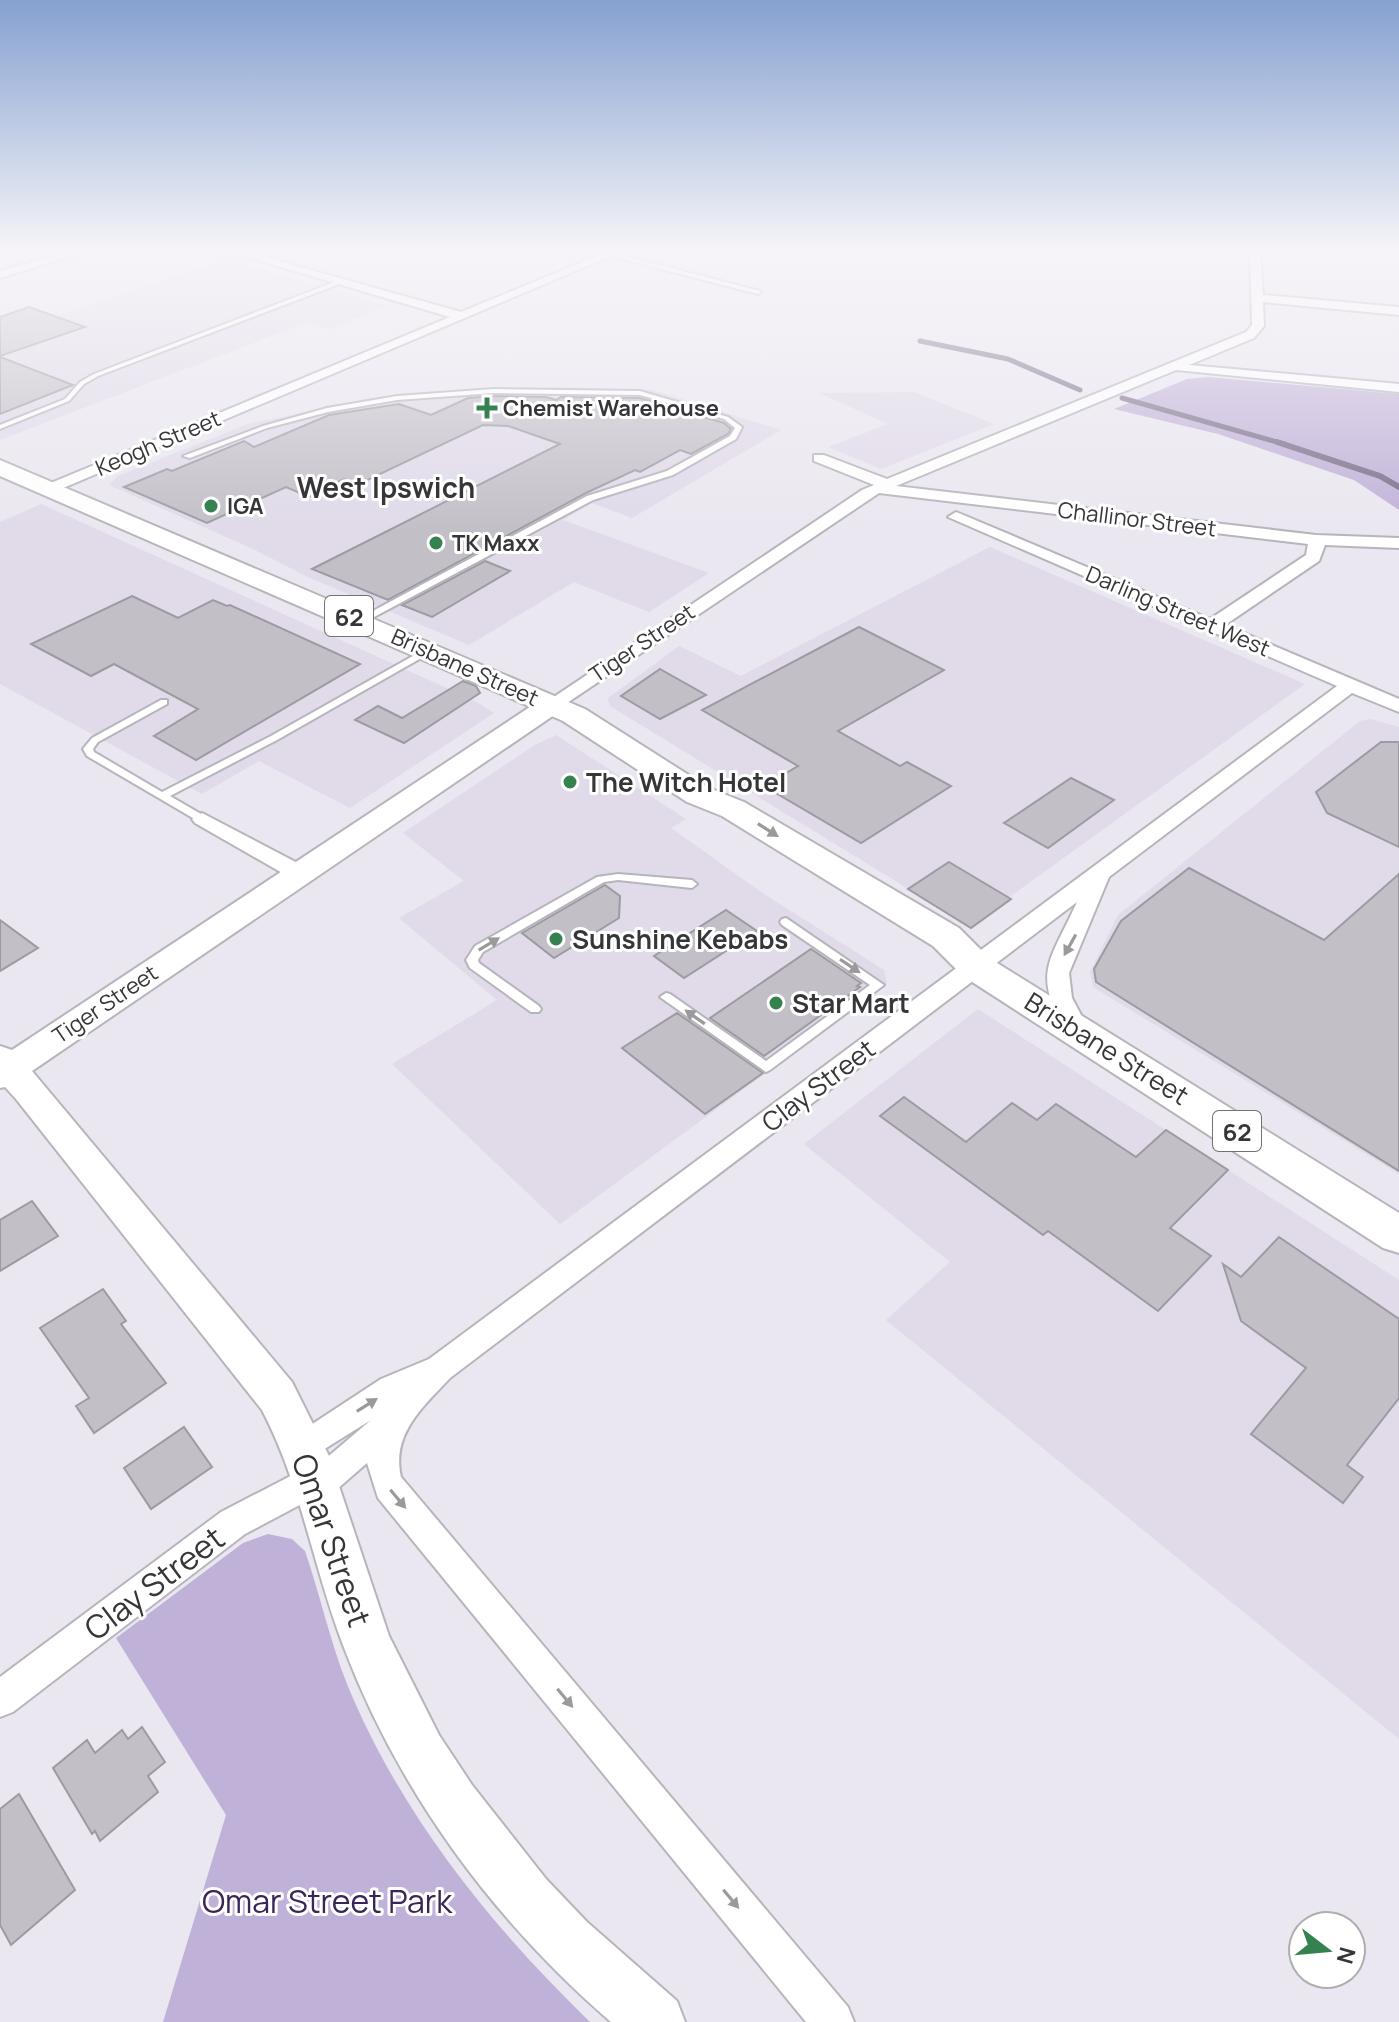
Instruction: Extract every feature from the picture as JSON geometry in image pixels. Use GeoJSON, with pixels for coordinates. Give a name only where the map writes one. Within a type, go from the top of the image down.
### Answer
{"type":"FeatureCollection","features":[{"type":"Feature","properties":{"kind":"main road","name":"Brisbane Street"},"geometry":{"type":"LineString","coordinates":[[0,467],[361,621],[588,723],[698,795],[717,826],[762,856],[918,951],[976,967],[1399,1235]]}},
{"type":"Feature","properties":{"kind":"street","name":"Keogh Street"},"geometry":{"type":"LineString","coordinates":[[51,488],[395,343]]}},
{"type":"Feature","properties":{"kind":"street","name":"Tiger Street"},"geometry":{"type":"LineString","coordinates":[[3,1067],[551,705],[852,501],[881,486],[1231,343]]}},
{"type":"Feature","properties":{"kind":"street"},"geometry":{"type":"LineString","coordinates":[[1175,367],[1399,388]]}},
{"type":"Feature","properties":{"kind":"street","name":"Challinor Street"},"geometry":{"type":"LineString","coordinates":[[819,458],[881,486],[1316,540],[1399,543]]}},
{"type":"Feature","properties":{"kind":"street","name":"Darling Street West"},"geometry":{"type":"LineString","coordinates":[[956,517],[1399,706]]}},
{"type":"Feature","properties":{"kind":"street"},"geometry":{"type":"LineString","coordinates":[[1212,626],[1313,558],[1317,550],[1316,540]]}},
{"type":"Feature","properties":{"kind":"street","name":"Clay Street"},"geometry":{"type":"LineString","coordinates":[[0,1699],[233,1523],[311,1471],[379,1433],[439,1369],[1350,685]]}},
{"type":"Feature","properties":{"kind":"street"},"geometry":{"type":"LineString","coordinates":[[202,819],[299,873]]}},
{"type":"Feature","properties":{"kind":"street"},"geometry":{"type":"LineString","coordinates":[[1076,1028],[1060,998],[1056,977],[1100,873]]}},
{"type":"Feature","properties":{"kind":"street","name":"Omar Street"},"geometry":{"type":"LineString","coordinates":[[3,1067],[284,1407],[311,1471],[368,1646],[406,1726],[460,1813],[528,1901],[582,1957],[656,2022]]}},
{"type":"Feature","properties":{"kind":"street","name":"Clay Street"},"geometry":{"type":"LineString","coordinates":[[311,1471],[392,1389],[439,1369]]}},
{"type":"Feature","properties":{"kind":"street"},"geometry":{"type":"LineString","coordinates":[[408,1404],[384,1448],[387,1484],[833,2022]]}},
{"type":"Feature","properties":{"kind":"lane"},"geometry":{"type":"LineString","coordinates":[[0,427],[67,400],[82,383],[96,375],[179,343]]}},
{"type":"Feature","properties":{"kind":"lane"},"geometry":{"type":"LineString","coordinates":[[187,456],[265,427],[327,410],[397,398],[494,391],[640,393],[726,418],[739,427],[733,437],[670,473],[590,498],[361,621]]}},
{"type":"Feature","properties":{"kind":"lane"},"geometry":{"type":"LineString","coordinates":[[621,481],[632,484]]}},
{"type":"Feature","properties":{"kind":"lane"},"geometry":{"type":"LineString","coordinates":[[162,796],[274,738],[427,651]]}},
{"type":"Feature","properties":{"kind":"lane"},"geometry":{"type":"LineString","coordinates":[[164,702],[95,740],[88,749],[202,819]]}},
{"type":"Feature","properties":{"kind":"lane"},"geometry":{"type":"LineString","coordinates":[[535,1009],[474,965],[474,954],[601,879],[618,877],[692,884]]}},
{"type":"Feature","properties":{"kind":"lane"},"geometry":{"type":"LineString","coordinates":[[666,997],[766,1067],[878,985],[786,922]]}},
{"type":"Feature","properties":{"kind":"shaded area"},"geometry":{"type":"Polygon","coordinates":[[[0,343],[252,343],[0,440],[0,343]]]}},
{"type":"Feature","properties":{"kind":"shaded area"},"geometry":{"type":"Polygon","coordinates":[[[555,387],[653,390],[781,430],[632,518],[592,503],[563,520],[709,573],[649,612],[574,582],[469,645],[308,577],[251,548],[109,485],[118,476],[250,423],[395,396],[555,387]]]}},
{"type":"Feature","properties":{"kind":"shaded area"},"geometry":{"type":"Polygon","coordinates":[[[914,392],[994,424],[881,469],[828,447],[888,424],[819,393],[914,392]]]}},
{"type":"Feature","properties":{"kind":"shaded area"},"geometry":{"type":"Polygon","coordinates":[[[41,504],[473,700],[494,713],[350,808],[259,761],[202,794],[0,684],[0,522],[41,504]]]}},
{"type":"Feature","properties":{"kind":"shaded area"},"geometry":{"type":"Polygon","coordinates":[[[990,547],[1305,684],[969,926],[610,706],[608,698],[679,646],[741,676],[990,547]]]}},
{"type":"Feature","properties":{"kind":"shaded area"},"geometry":{"type":"Polygon","coordinates":[[[1371,719],[1399,727],[1399,1174],[1093,987],[1090,972],[1118,915],[1360,721],[1371,719]]]}},
{"type":"Feature","properties":{"kind":"shaded area"},"geometry":{"type":"Polygon","coordinates":[[[556,735],[686,819],[671,828],[761,892],[884,970],[887,984],[560,1224],[392,1064],[497,1000],[399,918],[464,881],[403,833],[535,745],[556,735]]]}},
{"type":"Feature","properties":{"kind":"shaded area"},"geometry":{"type":"Polygon","coordinates":[[[978,1009],[1399,1280],[1399,1739],[886,1320],[950,1262],[804,1144],[978,1009]]]}},
{"type":"Feature","properties":{"kind":"green space"},"geometry":{"type":"Polygon","coordinates":[[[1208,377],[1399,394],[1399,510],[1354,480],[1218,434],[1114,409],[1187,379],[1208,377]]]}},
{"type":"Feature","properties":{"kind":"green space","name":"Omar Street Park"},"geometry":{"type":"Polygon","coordinates":[[[268,1534],[292,1539],[305,1551],[347,1684],[369,1732],[421,1823],[483,1907],[590,2022],[163,2022],[226,1815],[116,1638],[243,1543],[268,1534]]]}},
{"type":"Feature","properties":{"kind":"building"},"geometry":{"type":"Polygon","coordinates":[[[0,343],[37,343],[0,356],[0,343]]]}},
{"type":"Feature","properties":{"kind":"building"},"geometry":{"type":"Polygon","coordinates":[[[0,357],[73,385],[0,414],[0,357]]]}},
{"type":"Feature","properties":{"kind":"building"},"geometry":{"type":"Polygon","coordinates":[[[492,396],[556,400],[561,397],[640,398],[724,423],[731,429],[728,434],[691,454],[680,450],[640,472],[635,470],[586,493],[388,600],[312,569],[560,444],[508,426],[483,425],[359,484],[344,479],[309,497],[286,487],[207,523],[124,487],[244,441],[254,447],[329,415],[399,404],[431,415],[468,398],[492,396]]]}},
{"type":"Feature","properties":{"kind":"building"},"geometry":{"type":"Polygon","coordinates":[[[485,561],[510,571],[432,617],[402,605],[485,561]]]}},
{"type":"Feature","properties":{"kind":"building"},"geometry":{"type":"Polygon","coordinates":[[[132,596],[178,618],[213,600],[230,605],[360,664],[196,760],[154,736],[198,709],[114,664],[91,676],[31,644],[132,596]]]}},
{"type":"Feature","properties":{"kind":"building"},"geometry":{"type":"Polygon","coordinates":[[[859,627],[944,670],[838,731],[900,766],[907,762],[951,786],[861,843],[764,786],[798,766],[702,710],[859,627]]]}},
{"type":"Feature","properties":{"kind":"building"},"geometry":{"type":"Polygon","coordinates":[[[660,669],[706,695],[660,719],[621,696],[660,669]]]}},
{"type":"Feature","properties":{"kind":"building"},"geometry":{"type":"Polygon","coordinates":[[[463,681],[476,686],[480,693],[404,743],[355,720],[378,706],[402,718],[463,681]]]}},
{"type":"Feature","properties":{"kind":"building"},"geometry":{"type":"Polygon","coordinates":[[[1381,742],[1399,742],[1399,847],[1327,813],[1316,792],[1381,742]]]}},
{"type":"Feature","properties":{"kind":"building"},"geometry":{"type":"Polygon","coordinates":[[[1071,778],[1114,800],[1048,848],[1004,823],[1071,778]]]}},
{"type":"Feature","properties":{"kind":"building"},"geometry":{"type":"Polygon","coordinates":[[[949,862],[1011,899],[971,928],[908,889],[949,862]]]}},
{"type":"Feature","properties":{"kind":"building"},"geometry":{"type":"Polygon","coordinates":[[[1189,868],[1324,940],[1399,874],[1399,1171],[1096,982],[1094,969],[1121,921],[1189,868]]]}},
{"type":"Feature","properties":{"kind":"building"},"geometry":{"type":"Polygon","coordinates":[[[605,885],[620,896],[619,918],[554,958],[522,933],[605,885]]]}},
{"type":"Feature","properties":{"kind":"building"},"geometry":{"type":"Polygon","coordinates":[[[726,910],[757,931],[684,978],[654,956],[726,910]]]}},
{"type":"Feature","properties":{"kind":"building"},"geometry":{"type":"Polygon","coordinates":[[[0,920],[38,948],[0,971],[0,920]]]}},
{"type":"Feature","properties":{"kind":"building"},"geometry":{"type":"Polygon","coordinates":[[[811,949],[861,983],[857,986],[860,987],[764,1056],[710,1018],[811,949]]]}},
{"type":"Feature","properties":{"kind":"building"},"geometry":{"type":"Polygon","coordinates":[[[677,1013],[763,1073],[705,1114],[622,1048],[677,1013]]]}},
{"type":"Feature","properties":{"kind":"building"},"geometry":{"type":"Polygon","coordinates":[[[904,1097],[966,1142],[1012,1103],[1037,1120],[1056,1104],[1136,1157],[1166,1130],[1228,1170],[1170,1228],[1211,1256],[1158,1311],[1048,1231],[1043,1235],[880,1116],[904,1097]]]}},
{"type":"Feature","properties":{"kind":"building"},"geometry":{"type":"Polygon","coordinates":[[[32,1201],[58,1236],[0,1271],[0,1220],[32,1201]]]}},
{"type":"Feature","properties":{"kind":"building"},"geometry":{"type":"Polygon","coordinates":[[[1279,1237],[1399,1319],[1399,1398],[1347,1465],[1363,1477],[1343,1503],[1251,1434],[1306,1368],[1241,1321],[1223,1264],[1241,1277],[1279,1237]]]}},
{"type":"Feature","properties":{"kind":"building"},"geometry":{"type":"Polygon","coordinates":[[[103,1289],[126,1321],[121,1324],[166,1383],[94,1433],[76,1406],[89,1398],[40,1328],[103,1289]]]}},
{"type":"Feature","properties":{"kind":"building"},"geometry":{"type":"Polygon","coordinates":[[[184,1427],[212,1467],[151,1509],[124,1468],[184,1427]]]}},
{"type":"Feature","properties":{"kind":"building"},"geometry":{"type":"Polygon","coordinates":[[[142,1727],[165,1762],[148,1776],[158,1792],[100,1841],[95,1831],[92,1834],[53,1768],[87,1740],[95,1753],[122,1730],[128,1739],[142,1727]]]}},
{"type":"Feature","properties":{"kind":"building"},"geometry":{"type":"Polygon","coordinates":[[[19,1794],[75,1890],[11,1945],[0,1925],[0,1809],[19,1794]]]}},
{"type":"Feature","properties":{"kind":"waterway"},"geometry":{"type":"LineString","coordinates":[[932,343],[1008,359],[1080,390]]}},
{"type":"Feature","properties":{"kind":"waterway"},"geometry":{"type":"LineString","coordinates":[[1122,398],[1277,442]]}},
{"type":"Feature","properties":{"kind":"waterway"},"geometry":{"type":"LineString","coordinates":[[1277,442],[1284,444]]}},
{"type":"Feature","properties":{"kind":"waterway"},"geometry":{"type":"LineString","coordinates":[[1277,442],[1380,476],[1399,487]]}},
{"type":"Feature","properties":{"kind":"place","name":"Chemist Warehouse"},"geometry":{"type":"Point","coordinates":[487,408]}},
{"type":"Feature","properties":{"kind":"place","name":"IGA"},"geometry":{"type":"Point","coordinates":[211,506]}},
{"type":"Feature","properties":{"kind":"place","name":"TK Maxx"},"geometry":{"type":"Point","coordinates":[436,543]}},
{"type":"Feature","properties":{"kind":"place","name":"The Witch Hotel"},"geometry":{"type":"Point","coordinates":[570,782]}},
{"type":"Feature","properties":{"kind":"place","name":"Sunshine Kebabs"},"geometry":{"type":"Point","coordinates":[556,939]}},
{"type":"Feature","properties":{"kind":"place","name":"Star Mart"},"geometry":{"type":"Point","coordinates":[776,1003]}},
{"type":"Feature","properties":{"kind":"district","name":"West Ipswich"},"geometry":{"type":"Point","coordinates":[386,487]}}]}
